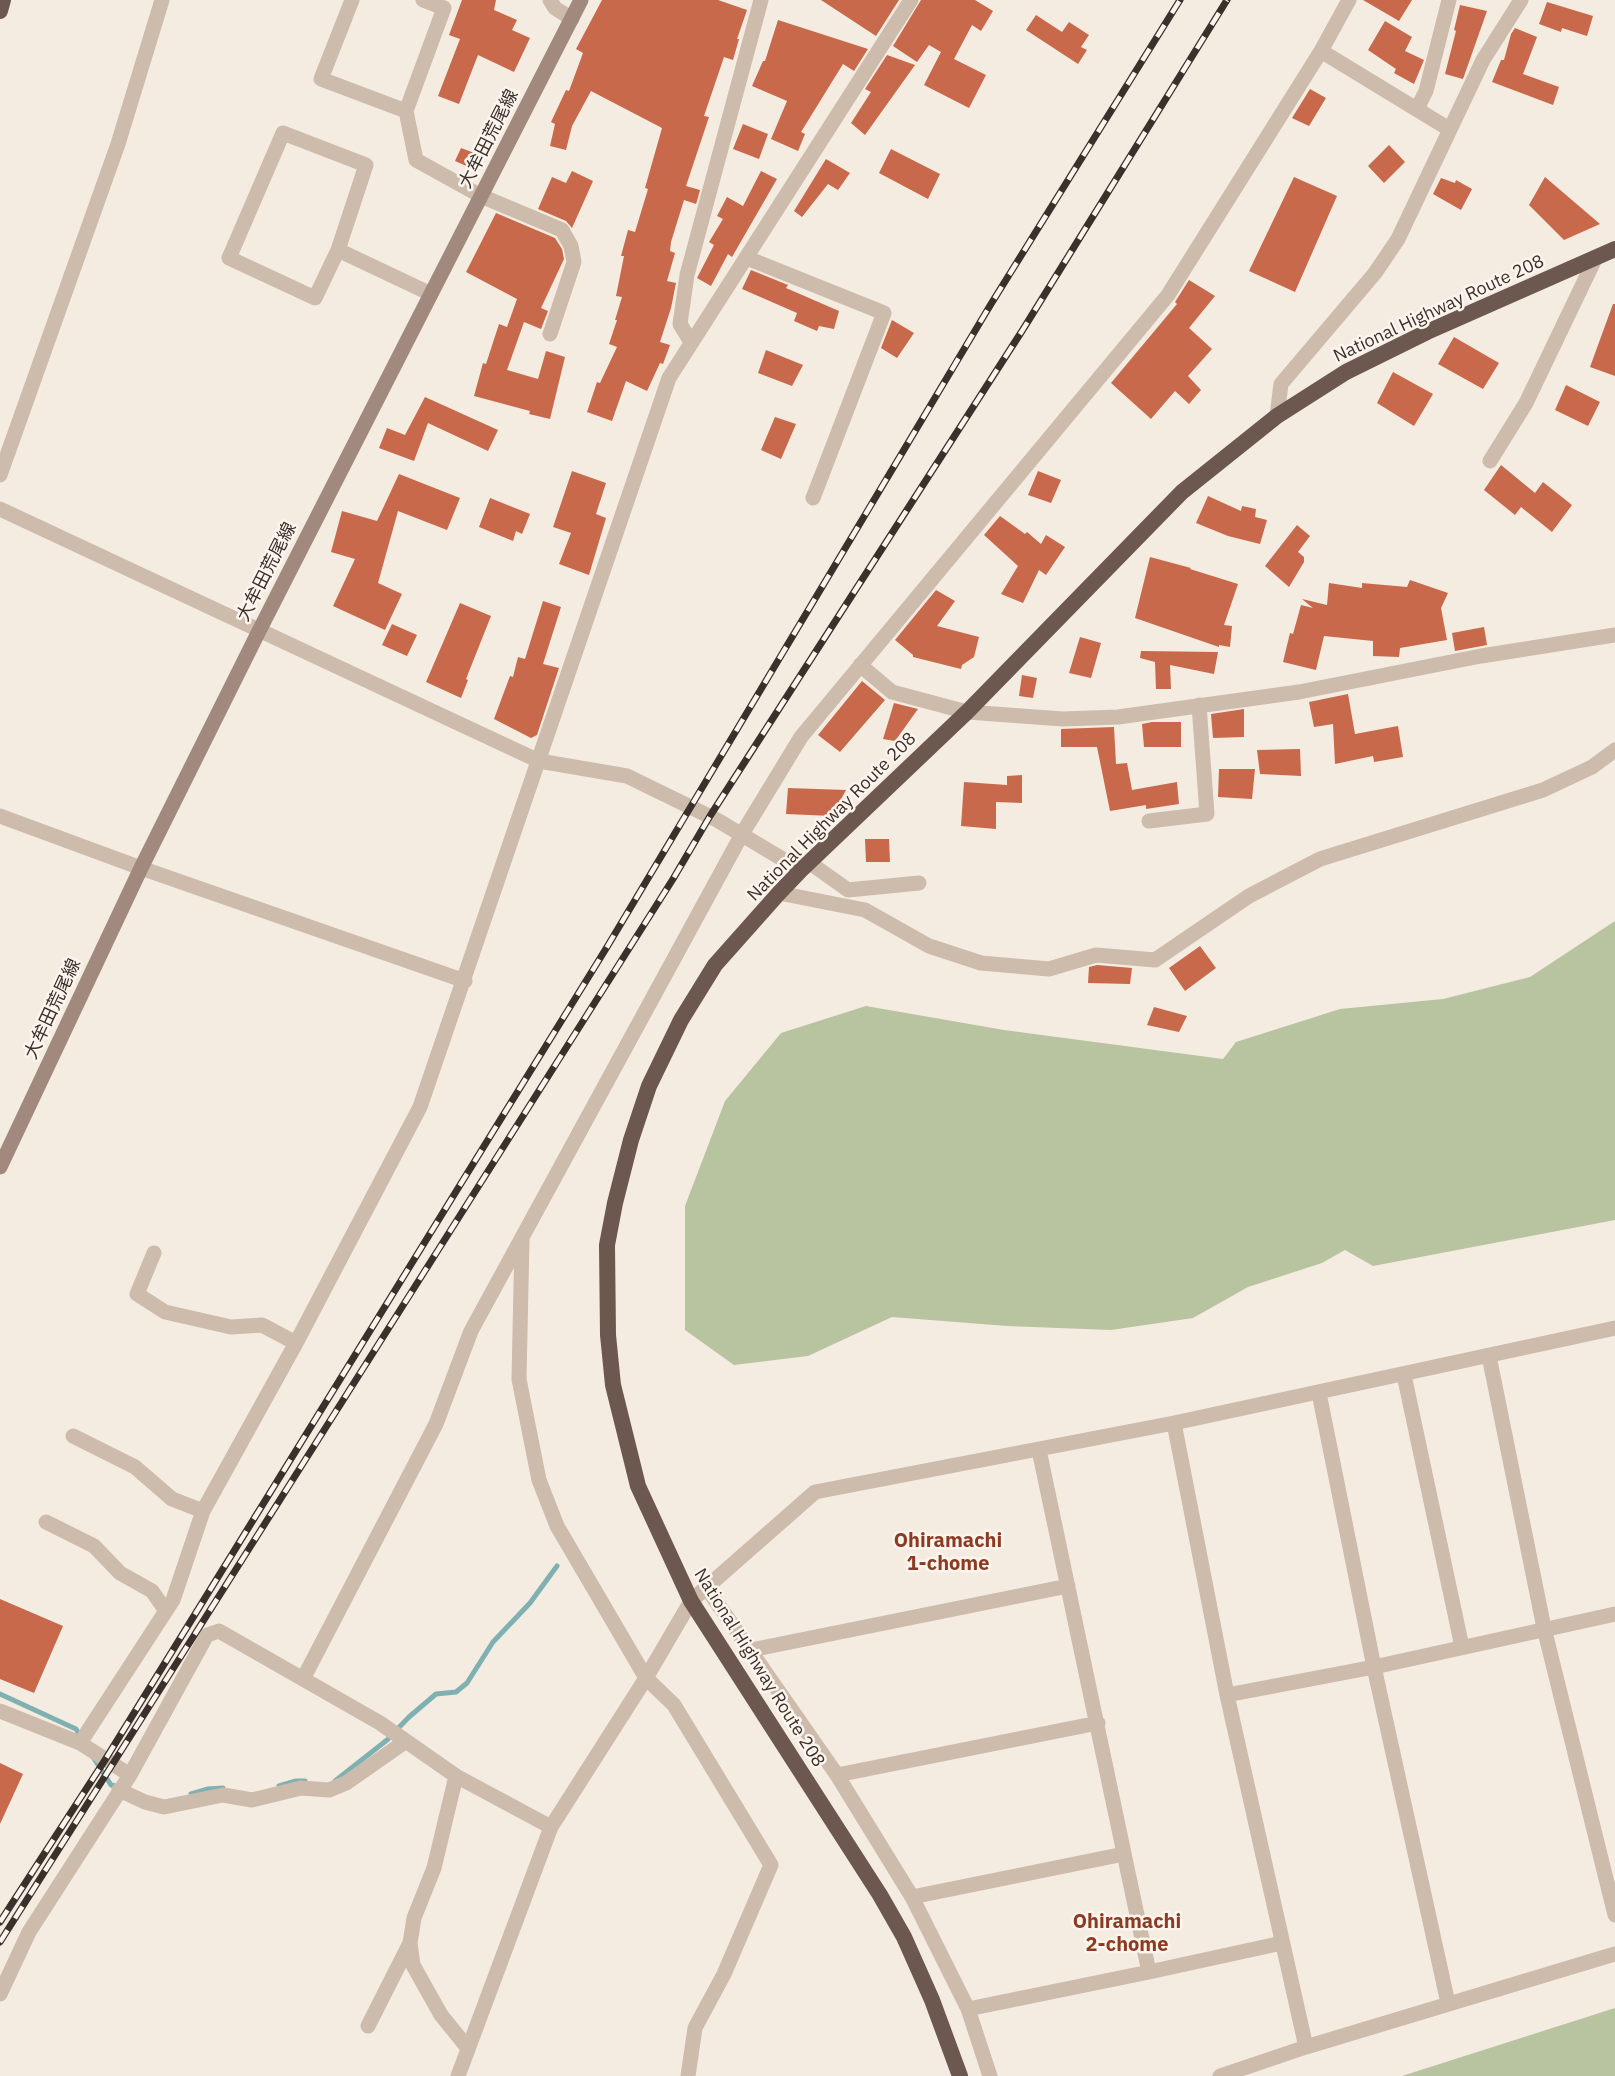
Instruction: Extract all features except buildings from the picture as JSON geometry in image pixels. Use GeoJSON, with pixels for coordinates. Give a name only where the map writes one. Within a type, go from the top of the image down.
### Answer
{"type":"FeatureCollection","features":[{"type":"Feature","properties":{"kind":"highway"},"geometry":{"type":"LineString","coordinates":[[0,11],[3,0]]}},
{"type":"Feature","properties":{"kind":"highway","name":"National Highway Route 208"},"geometry":{"type":"LineString","coordinates":[[960,2076],[933,2000],[904,1937],[691,1601],[638,1486],[613,1385],[608,1335],[607,1245],[631,1140],[650,1086],[681,1020],[715,965],[779,893],[967,712],[1182,492],[1277,416],[1356,367],[1427,332],[1615,249]]}},
{"type":"Feature","properties":{"kind":"main road","name":"大牟田荒尾線"},"geometry":{"type":"LineString","coordinates":[[0,1167],[141,868],[260,629],[582,0]]}},
{"type":"Feature","properties":{"kind":"street"},"geometry":{"type":"LineString","coordinates":[[1,471],[118,144],[162,0]]}},
{"type":"Feature","properties":{"kind":"street"},"geometry":{"type":"LineString","coordinates":[[352,0],[321,79],[406,111]]}},
{"type":"Feature","properties":{"kind":"street"},"geometry":{"type":"LineString","coordinates":[[423,0],[444,8],[406,111],[416,160],[481,196],[562,230],[571,246],[574,262],[550,334]]}},
{"type":"Feature","properties":{"kind":"street"},"geometry":{"type":"LineString","coordinates":[[550,0],[555,8],[572,19]]}},
{"type":"Feature","properties":{"kind":"street"},"geometry":{"type":"LineString","coordinates":[[691,342],[681,324],[687,275],[762,0]]}},
{"type":"Feature","properties":{"kind":"street"},"geometry":{"type":"LineString","coordinates":[[80,1743],[173,1600],[203,1511],[296,1343],[420,1107],[465,981],[669,378],[911,0]]}},
{"type":"Feature","properties":{"kind":"street"},"geometry":{"type":"LineString","coordinates":[[303,1679],[436,1424],[471,1331],[742,834],[801,737],[1168,295],[1321,51],[1349,0]]}},
{"type":"Feature","properties":{"kind":"street"},"geometry":{"type":"LineString","coordinates":[[1417,109],[1426,91],[1449,0]]}},
{"type":"Feature","properties":{"kind":"street"},"geometry":{"type":"LineString","coordinates":[[1277,416],[1281,384],[1375,273],[1398,239],[1483,60],[1521,0]]}},
{"type":"Feature","properties":{"kind":"street"},"geometry":{"type":"LineString","coordinates":[[1321,51],[1449,129]]}},
{"type":"Feature","properties":{"kind":"street"},"geometry":{"type":"LineString","coordinates":[[283,133],[366,165],[339,250],[315,298],[229,258],[283,133]]}},
{"type":"Feature","properties":{"kind":"street"},"geometry":{"type":"LineString","coordinates":[[339,250],[431,294]]}},
{"type":"Feature","properties":{"kind":"street"},"geometry":{"type":"LineString","coordinates":[[747,258],[884,313],[813,498]]}},
{"type":"Feature","properties":{"kind":"street"},"geometry":{"type":"LineString","coordinates":[[1490,461],[1526,403],[1595,259]]}},
{"type":"Feature","properties":{"kind":"street"},"geometry":{"type":"LineString","coordinates":[[0,509],[539,760],[627,776],[806,866],[848,890],[918,883]]}},
{"type":"Feature","properties":{"kind":"street"},"geometry":{"type":"LineString","coordinates":[[860,665],[892,692],[967,712],[1063,719],[1118,717],[1299,692],[1481,657],[1615,635]]}},
{"type":"Feature","properties":{"kind":"street"},"geometry":{"type":"LineString","coordinates":[[1149,821],[1207,814],[1199,705]]}},
{"type":"Feature","properties":{"kind":"street"},"geometry":{"type":"LineString","coordinates":[[779,893],[865,910],[929,946],[981,963],[1049,969],[1096,955],[1155,960],[1249,896],[1320,859],[1543,790],[1592,767],[1615,750]]}},
{"type":"Feature","properties":{"kind":"street"},"geometry":{"type":"LineString","coordinates":[[0,816],[141,868],[465,981]]}},
{"type":"Feature","properties":{"kind":"street"},"geometry":{"type":"LineString","coordinates":[[522,1237],[519,1379],[539,1480],[556,1526],[646,1678],[674,1705],[771,1865],[724,1974],[695,2028],[688,2076]]}},
{"type":"Feature","properties":{"kind":"street"},"geometry":{"type":"LineString","coordinates":[[154,1253],[137,1294],[165,1312],[231,1327],[262,1325],[296,1343]]}},
{"type":"Feature","properties":{"kind":"street"},"geometry":{"type":"LineString","coordinates":[[458,2076],[550,1827],[646,1678],[691,1601],[816,1492],[1174,1424],[1615,1328]]}},
{"type":"Feature","properties":{"kind":"street"},"geometry":{"type":"LineString","coordinates":[[1489,1356],[1544,1629],[1615,1915]]}},
{"type":"Feature","properties":{"kind":"street"},"geometry":{"type":"LineString","coordinates":[[1404,1374],[1462,1647]]}},
{"type":"Feature","properties":{"kind":"street"},"geometry":{"type":"LineString","coordinates":[[1319,1393],[1374,1666],[1448,2003]]}},
{"type":"Feature","properties":{"kind":"street"},"geometry":{"type":"LineString","coordinates":[[1174,1424],[1227,1695],[1306,2047]]}},
{"type":"Feature","properties":{"kind":"street"},"geometry":{"type":"LineString","coordinates":[[73,1436],[135,1467],[172,1499],[203,1511]]}},
{"type":"Feature","properties":{"kind":"street"},"geometry":{"type":"LineString","coordinates":[[1039,1450],[1149,1972]]}},
{"type":"Feature","properties":{"kind":"street"},"geometry":{"type":"LineString","coordinates":[[46,1522],[94,1546],[120,1573],[153,1591],[166,1611]]}},
{"type":"Feature","properties":{"kind":"street"},"geometry":{"type":"LineString","coordinates":[[751,1650],[1068,1586]]}},
{"type":"Feature","properties":{"kind":"street"},"geometry":{"type":"LineString","coordinates":[[706,1587],[837,1775],[912,1897],[969,2009],[990,2076]]}},
{"type":"Feature","properties":{"kind":"street"},"geometry":{"type":"LineString","coordinates":[[1227,1695],[1615,1614]]}},
{"type":"Feature","properties":{"kind":"street"},"geometry":{"type":"LineString","coordinates":[[0,1994],[29,1932],[130,1775],[207,1635],[219,1631],[380,1723],[456,1776],[550,1827]]}},
{"type":"Feature","properties":{"kind":"street"},"geometry":{"type":"LineString","coordinates":[[0,1711],[80,1743],[130,1775]]}},
{"type":"Feature","properties":{"kind":"street"},"geometry":{"type":"LineString","coordinates":[[837,1775],[1098,1723]]}},
{"type":"Feature","properties":{"kind":"street"},"geometry":{"type":"LineString","coordinates":[[119,1791],[164,1807],[223,1795],[252,1800],[302,1788],[329,1790],[346,1783],[406,1741]]}},
{"type":"Feature","properties":{"kind":"street"},"geometry":{"type":"LineString","coordinates":[[456,1776],[434,1868],[414,1918],[410,1943],[413,1965],[441,2015],[467,2048]]}},
{"type":"Feature","properties":{"kind":"street"},"geometry":{"type":"LineString","coordinates":[[912,1897],[1124,1854]]}},
{"type":"Feature","properties":{"kind":"street"},"geometry":{"type":"LineString","coordinates":[[368,2026],[410,1943]]}},
{"type":"Feature","properties":{"kind":"street"},"geometry":{"type":"LineString","coordinates":[[969,2009],[1282,1943]]}},
{"type":"Feature","properties":{"kind":"street"},"geometry":{"type":"LineString","coordinates":[[1220,2076],[1448,2003],[1615,1954]]}},
{"type":"Feature","properties":{"kind":"green space"},"geometry":{"type":"Polygon","coordinates":[[[1615,921],[1615,1220],[1373,1266],[1345,1250],[1322,1263],[1248,1287],[1193,1318],[1111,1330],[1007,1326],[892,1317],[808,1356],[734,1365],[685,1330],[685,1206],[725,1101],[781,1033],[866,1006],[1004,1030],[1223,1059],[1236,1042],[1340,1009],[1443,999],[1530,977],[1615,921]]]}},
{"type":"Feature","properties":{"kind":"green space"},"geometry":{"type":"Polygon","coordinates":[[[1615,2008],[1615,2076],[1402,2076],[1615,2008]]]}},
{"type":"Feature","properties":{"kind":"waterway"},"geometry":{"type":"LineString","coordinates":[[335,1781],[387,1740],[436,1694],[456,1692],[467,1683],[493,1642],[530,1603],[557,1566]]}},
{"type":"Feature","properties":{"kind":"waterway"},"geometry":{"type":"LineString","coordinates":[[0,1694],[76,1729],[81,1737]]}},
{"type":"Feature","properties":{"kind":"waterway"},"geometry":{"type":"LineString","coordinates":[[93,1757],[111,1785],[119,1787]]}},
{"type":"Feature","properties":{"kind":"waterway"},"geometry":{"type":"LineString","coordinates":[[279,1786],[305,1781]]}},
{"type":"Feature","properties":{"kind":"waterway"},"geometry":{"type":"LineString","coordinates":[[191,1794],[223,1788]]}},
{"type":"Feature","properties":{"kind":"railway"},"geometry":{"type":"LineString","coordinates":[[0,1922],[105,1760],[607,947],[991,304],[1180,0]]}},
{"type":"Feature","properties":{"kind":"railway"},"geometry":{"type":"LineString","coordinates":[[0,1942],[673,879],[710,816],[1022,331],[1227,0]]}},
{"type":"Feature","properties":{"kind":"district","name":"Ohiramachi 1-chome"},"geometry":{"type":"Point","coordinates":[948,1552]}},
{"type":"Feature","properties":{"kind":"district","name":"Ohiramachi 2-chome"},"geometry":{"type":"Point","coordinates":[1127,1934]}}]}
